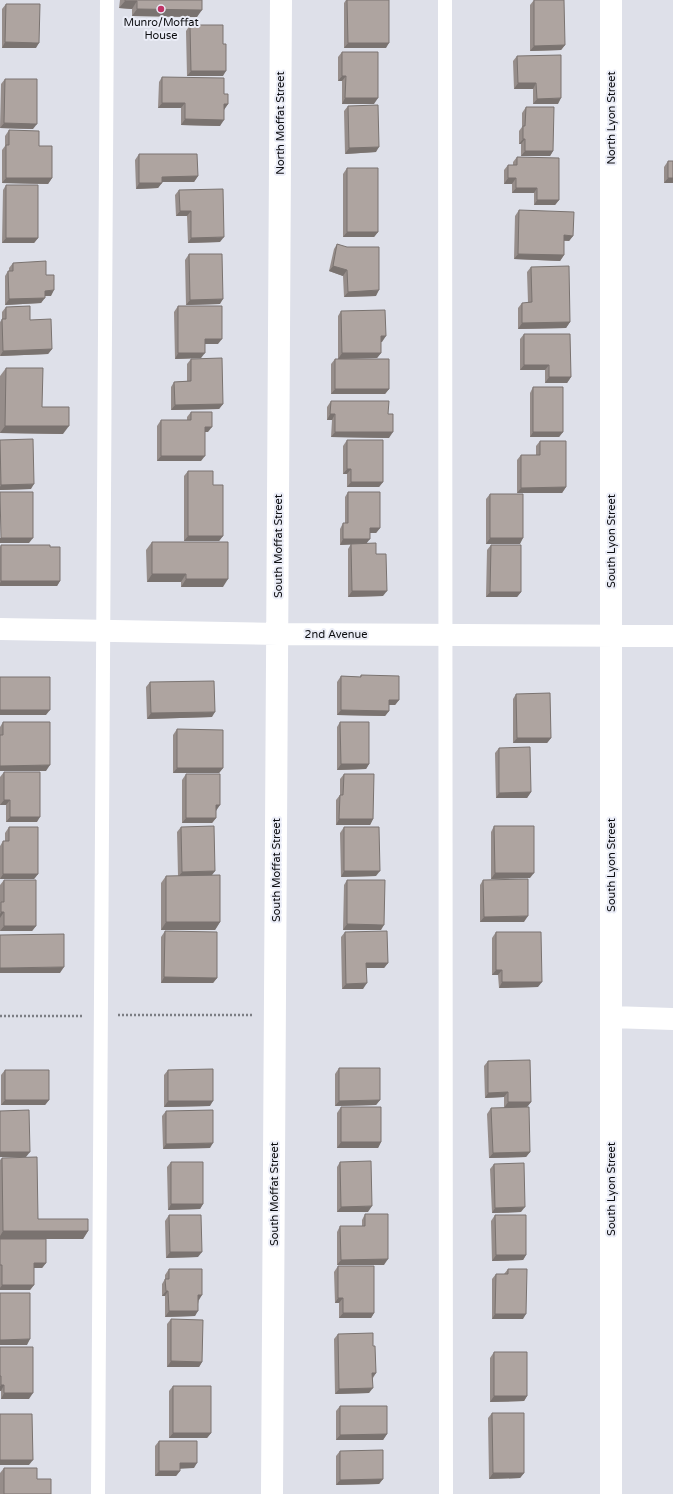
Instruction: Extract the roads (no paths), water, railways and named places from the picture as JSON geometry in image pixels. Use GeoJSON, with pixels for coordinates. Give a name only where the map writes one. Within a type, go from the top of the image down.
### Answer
{"type":"FeatureCollection","features":[{"type":"Feature","properties":{"kind":"street","name":"North Moffat Street"},"geometry":{"type":"LineString","coordinates":[[280,246],[281,0]]}},
{"type":"Feature","properties":{"kind":"street","name":"North Lyon Street"},"geometry":{"type":"LineString","coordinates":[[611,0],[611,236]]}},
{"type":"Feature","properties":{"kind":"street","name":"South Lyon Street"},"geometry":{"type":"LineString","coordinates":[[611,236],[611,1494]]}},
{"type":"Feature","properties":{"kind":"street","name":"South Moffat Street"},"geometry":{"type":"LineString","coordinates":[[272,1494],[280,246]]}},
{"type":"Feature","properties":{"kind":"street","name":"2nd Avenue"},"geometry":{"type":"LineString","coordinates":[[0,629],[278,634],[673,636]]}},
{"type":"Feature","properties":{"kind":"street"},"geometry":{"type":"LineString","coordinates":[[611,1017],[673,1019]]}},
{"type":"Feature","properties":{"kind":"lane"},"geometry":{"type":"LineString","coordinates":[[98,1494],[107,0]]}},
{"type":"Feature","properties":{"kind":"lane"},"geometry":{"type":"LineString","coordinates":[[445,0],[446,1494]]}},
{"type":"Feature","properties":{"kind":"place","name":"Munro/Moffat House"},"geometry":{"type":"Point","coordinates":[161,9]}}]}
